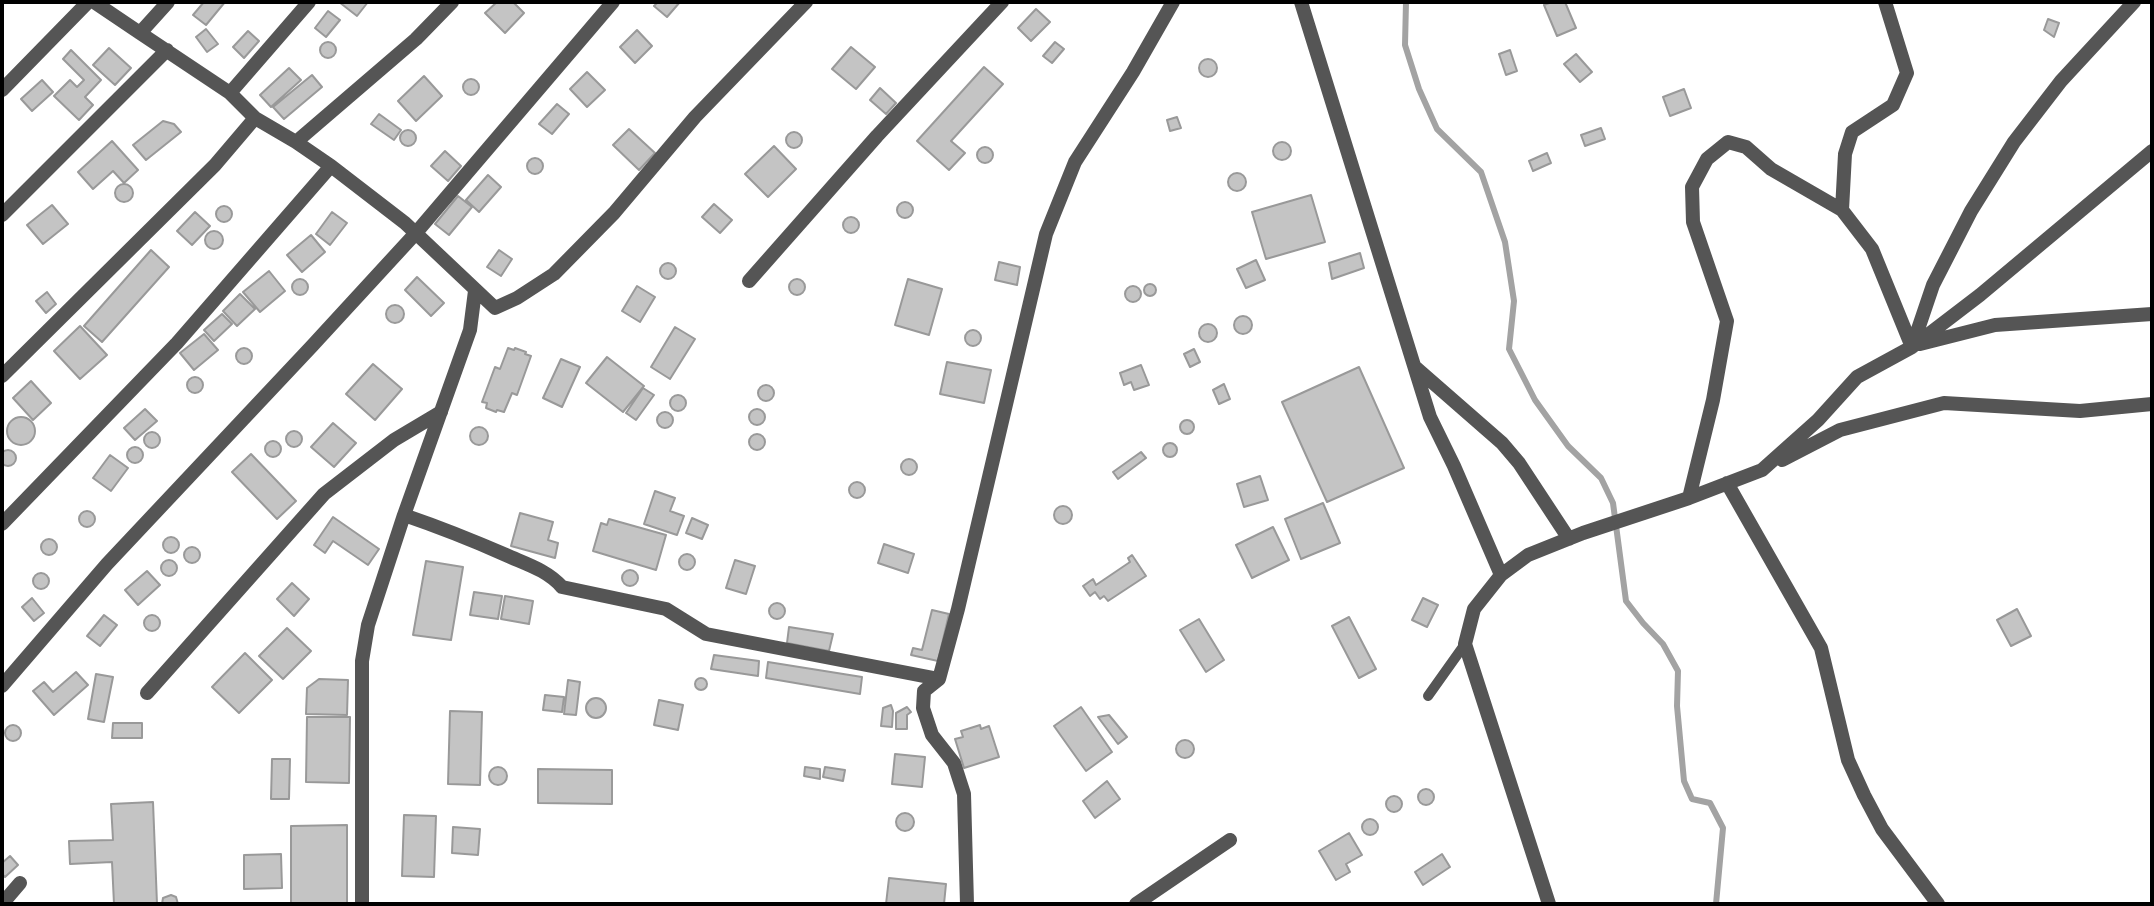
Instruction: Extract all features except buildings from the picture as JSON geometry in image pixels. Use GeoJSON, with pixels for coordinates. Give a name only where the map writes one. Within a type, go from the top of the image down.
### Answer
{"type":"FeatureCollection","features":[{"type":"Feature","properties":{"kind":"street"},"geometry":{"type":"LineString","coordinates":[[2,90],[88,2]]}},
{"type":"Feature","properties":{"kind":"street"},"geometry":{"type":"LineString","coordinates":[[94,2],[229,93],[255,118],[331,166],[415,233],[495,308],[517,298],[554,274],[614,213],[695,117],[806,2]]}},
{"type":"Feature","properties":{"kind":"street"},"geometry":{"type":"LineString","coordinates":[[140,33],[167,2]]}},
{"type":"Feature","properties":{"kind":"street"},"geometry":{"type":"LineString","coordinates":[[229,93],[309,2]]}},
{"type":"Feature","properties":{"kind":"street"},"geometry":{"type":"LineString","coordinates":[[296,142],[416,39],[452,2]]}},
{"type":"Feature","properties":{"kind":"street"},"geometry":{"type":"LineString","coordinates":[[2,686],[107,564],[415,233],[613,2]]}},
{"type":"Feature","properties":{"kind":"street"},"geometry":{"type":"LineString","coordinates":[[749,281],[877,136],[1002,2]]}},
{"type":"Feature","properties":{"kind":"street"},"geometry":{"type":"LineString","coordinates":[[967,904],[964,794],[954,763],[932,736],[923,708],[925,691],[939,679],[958,609],[1046,234],[1075,162],[1174,2]]}},
{"type":"Feature","properties":{"kind":"street"},"geometry":{"type":"LineString","coordinates":[[1301,2],[1430,417],[1501,575]]}},
{"type":"Feature","properties":{"kind":"street"},"geometry":{"type":"LineString","coordinates":[[1842,210],[1845,154],[1852,132],[1893,105],[1907,73],[1885,2]]}},
{"type":"Feature","properties":{"kind":"street"},"geometry":{"type":"LineString","coordinates":[[1912,346],[1933,285],[1971,211],[2014,142],[2061,82],[2134,2]]}},
{"type":"Feature","properties":{"kind":"street"},"geometry":{"type":"LineString","coordinates":[[2,215],[167,50]]}},
{"type":"Feature","properties":{"kind":"street"},"geometry":{"type":"LineString","coordinates":[[2,376],[215,165],[255,118]]}},
{"type":"Feature","properties":{"kind":"street"},"geometry":{"type":"LineString","coordinates":[[1689,498],[1713,400],[1727,321],[1693,222],[1692,187],[1707,159],[1728,142],[1746,147],[1771,169],[1842,210],[1872,249],[1912,346]]}},
{"type":"Feature","properties":{"kind":"street"},"geometry":{"type":"LineString","coordinates":[[1762,470],[1818,420],[1857,377],[1912,346],[1980,296],[2152,152]]}},
{"type":"Feature","properties":{"kind":"street"},"geometry":{"type":"LineString","coordinates":[[2,524],[177,343],[331,166]]}},
{"type":"Feature","properties":{"kind":"street"},"geometry":{"type":"LineString","coordinates":[[362,904],[362,661],[368,625],[404,514],[470,330],[475,291]]}},
{"type":"Feature","properties":{"kind":"street"},"geometry":{"type":"LineString","coordinates":[[1912,346],[1995,326],[2152,314]]}},
{"type":"Feature","properties":{"kind":"street"},"geometry":{"type":"LineString","coordinates":[[1414,366],[1502,443],[1576,536]]}},
{"type":"Feature","properties":{"kind":"street"},"geometry":{"type":"LineString","coordinates":[[1549,904],[1465,644],[1474,609],[1501,575],[1528,555],[1762,470],[1840,430],[1944,403],[2080,411],[2152,404]]}},
{"type":"Feature","properties":{"kind":"street"},"geometry":{"type":"LineString","coordinates":[[147,693],[324,494],[394,440],[441,412]]}},
{"type":"Feature","properties":{"kind":"street"},"geometry":{"type":"LineString","coordinates":[[1727,483],[1821,648],[1848,760],[1864,795],[1882,829],[1938,904]]}},
{"type":"Feature","properties":{"kind":"street"},"geometry":{"type":"LineString","coordinates":[[404,514],[540,570],[553,577],[562,587],[666,609],[706,634],[939,679]]}},
{"type":"Feature","properties":{"kind":"street"},"geometry":{"type":"LineString","coordinates":[[1136,904],[1230,840]]}},
{"type":"Feature","properties":{"kind":"street"},"geometry":{"type":"LineString","coordinates":[[2,904],[20,883]]}},
{"type":"Feature","properties":{"kind":"lane"},"geometry":{"type":"LineString","coordinates":[[1428,696],[1465,644]]}},
{"type":"Feature","properties":{"kind":"waterway"},"geometry":{"type":"LineString","coordinates":[[1406,2],[1405,45],[1419,89],[1437,129],[1481,172],[1505,242],[1514,301],[1509,349],[1535,400],[1568,446],[1601,478],[1613,503],[1626,601],[1663,644],[1678,671],[1677,706],[1684,781],[1692,799],[1710,803],[1723,828],[1716,904]]}}]}
